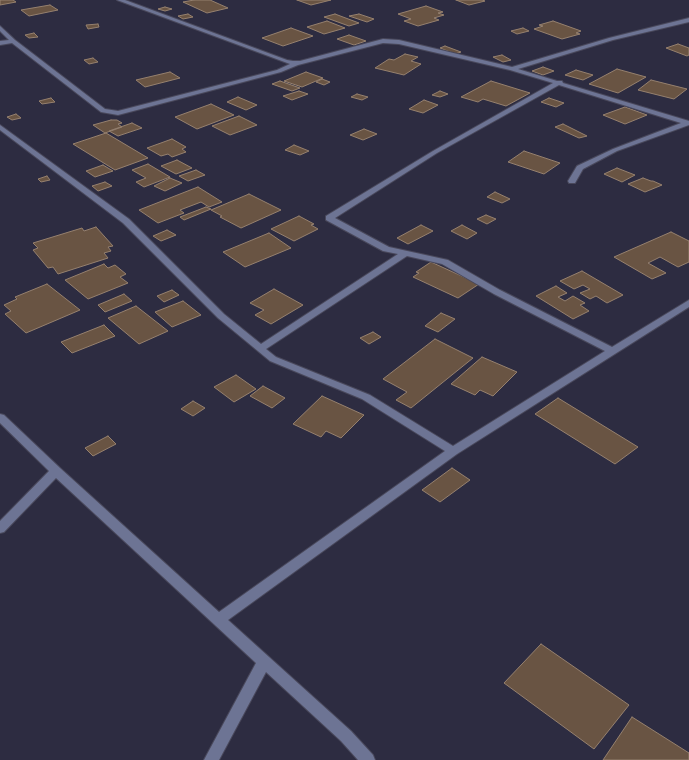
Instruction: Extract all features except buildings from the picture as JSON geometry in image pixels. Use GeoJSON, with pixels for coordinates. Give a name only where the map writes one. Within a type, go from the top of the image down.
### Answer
{"type":"FeatureCollection","features":[{"type":"Feature","properties":{"kind":"street"},"geometry":{"type":"LineString","coordinates":[[120,0],[286,62],[300,63]]}},
{"type":"Feature","properties":{"kind":"street"},"geometry":{"type":"LineString","coordinates":[[512,68],[611,39],[689,20]]}},
{"type":"Feature","properties":{"kind":"street"},"geometry":{"type":"LineString","coordinates":[[0,28],[13,41],[103,110],[118,113],[279,71],[300,63],[383,41],[404,43],[512,68],[688,123]]}},
{"type":"Feature","properties":{"kind":"street"},"geometry":{"type":"LineString","coordinates":[[0,43],[13,41]]}},
{"type":"Feature","properties":{"kind":"street"},"geometry":{"type":"LineString","coordinates":[[560,82],[435,152],[329,218],[386,249],[445,262],[497,292],[612,351]]}},
{"type":"Feature","properties":{"kind":"street"},"geometry":{"type":"LineString","coordinates":[[572,181],[580,168],[615,150],[688,123]]}},
{"type":"Feature","properties":{"kind":"street"},"geometry":{"type":"LineString","coordinates":[[0,127],[126,222],[221,316],[273,359],[366,397],[453,451]]}},
{"type":"Feature","properties":{"kind":"street"},"geometry":{"type":"LineString","coordinates":[[260,348],[406,253]]}},
{"type":"Feature","properties":{"kind":"street"},"geometry":{"type":"LineString","coordinates":[[218,620],[453,451],[689,304]]}},
{"type":"Feature","properties":{"kind":"street"},"geometry":{"type":"LineString","coordinates":[[0,417],[56,471],[346,736],[368,760]]}},
{"type":"Feature","properties":{"kind":"street"},"geometry":{"type":"LineString","coordinates":[[0,529],[56,471]]}},
{"type":"Feature","properties":{"kind":"street"},"geometry":{"type":"LineString","coordinates":[[211,760],[264,662]]}}]}
